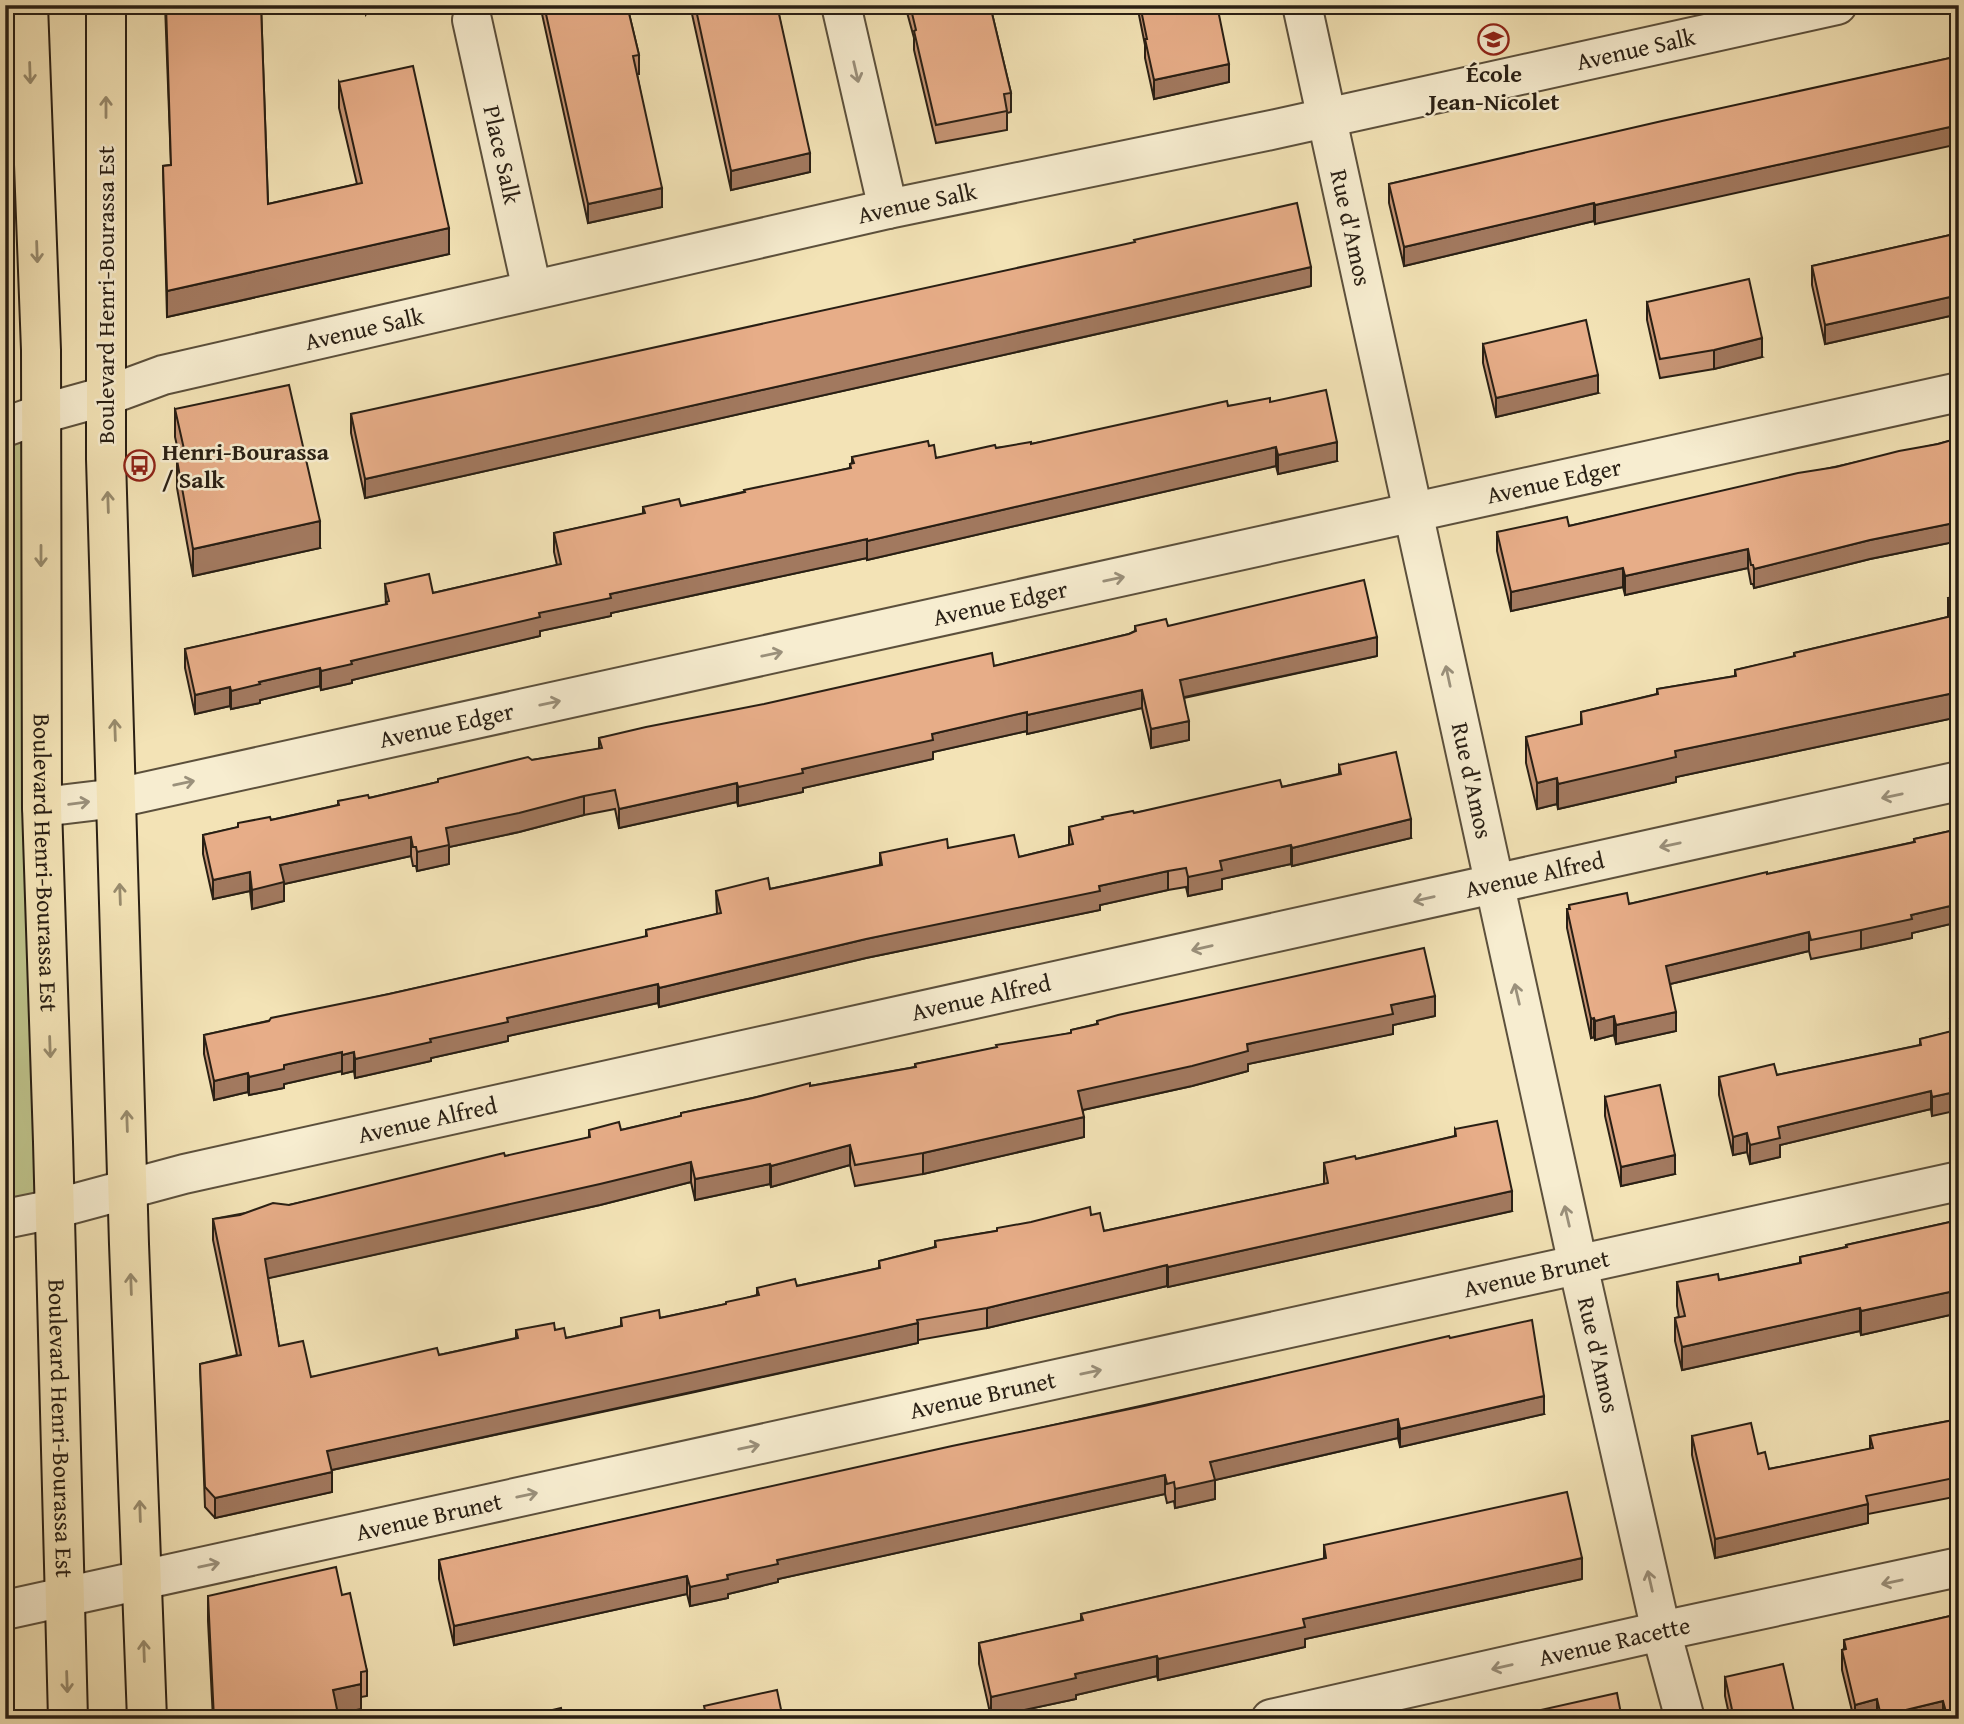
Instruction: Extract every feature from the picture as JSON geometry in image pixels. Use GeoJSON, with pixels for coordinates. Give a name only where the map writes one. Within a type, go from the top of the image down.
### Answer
{"type":"FeatureCollection","features":[{"type":"Feature","properties":{"kind":"main road","name":"Boulevard Henri-Bourassa Est"},"geometry":{"type":"LineString","coordinates":[[28,5],[41,350],[42,807],[68,1719]]}},
{"type":"Feature","properties":{"kind":"main road","name":"Boulevard Henri-Bourassa Est"},"geometry":{"type":"LineString","coordinates":[[106,5],[107,473],[146,1719]]}},
{"type":"Feature","properties":{"kind":"street"},"geometry":{"type":"LineString","coordinates":[[841,5],[888,209]]}},
{"type":"Feature","properties":{"kind":"street","name":"Rue d'Amos"},"geometry":{"type":"LineString","coordinates":[[1302,5],[1578,1265],[1661,1631],[1685,1719]]}},
{"type":"Feature","properties":{"kind":"street","name":"Avenue Salk"},"geometry":{"type":"LineString","coordinates":[[5,427],[106,396],[163,374],[888,209],[1328,118],[1837,5]]}},
{"type":"Feature","properties":{"kind":"street","name":"Place Salk"},"geometry":{"type":"LineString","coordinates":[[472,20],[532,290]]}},
{"type":"Feature","properties":{"kind":"street","name":"Avenue Edger"},"geometry":{"type":"LineString","coordinates":[[42,807],[117,798],[1959,392]]}},
{"type":"Feature","properties":{"kind":"street","name":"Avenue Alfred"},"geometry":{"type":"LineString","coordinates":[[5,1219],[54,1209],[184,1174],[1959,781]]}},
{"type":"Feature","properties":{"kind":"street","name":"Avenue Brunet"},"geometry":{"type":"LineString","coordinates":[[5,1610],[1959,1181]]}},
{"type":"Feature","properties":{"kind":"street","name":"Avenue Racette"},"geometry":{"type":"LineString","coordinates":[[1271,1719],[1959,1567]]}},
{"type":"Feature","properties":{"kind":"green space"},"geometry":{"type":"Polygon","coordinates":[[[41,437],[59,1197],[5,1209],[5,445],[41,437]]]}},
{"type":"Feature","properties":{"kind":"building"},"geometry":{"type":"Polygon","coordinates":[[[166,5],[261,5],[268,204],[362,183],[339,82],[413,66],[449,228],[167,291],[163,166],[171,165],[166,5]]]}},
{"type":"Feature","properties":{"kind":"building"},"geometry":{"type":"Polygon","coordinates":[[[544,5],[627,5],[639,55],[633,56],[662,188],[588,204],[544,5]]]}},
{"type":"Feature","properties":{"kind":"building"},"geometry":{"type":"Polygon","coordinates":[[[695,5],[777,5],[810,153],[731,171],[695,5]]]}},
{"type":"Feature","properties":{"kind":"building"},"geometry":{"type":"Polygon","coordinates":[[[910,5],[990,5],[1011,93],[1004,94],[1007,111],[936,125],[910,5]]]}},
{"type":"Feature","properties":{"kind":"building"},"geometry":{"type":"Polygon","coordinates":[[[1140,5],[1217,5],[1229,64],[1154,80],[1140,5]]]}},
{"type":"Feature","properties":{"kind":"building"},"geometry":{"type":"Polygon","coordinates":[[[1959,56],[1959,125],[1595,205],[1594,203],[1404,247],[1389,184],[1959,56]]]}},
{"type":"Feature","properties":{"kind":"building"},"geometry":{"type":"Polygon","coordinates":[[[1297,203],[1311,267],[365,479],[351,414],[1135,242],[1134,240],[1297,203]]]}},
{"type":"Feature","properties":{"kind":"building"},"geometry":{"type":"Polygon","coordinates":[[[1959,233],[1959,295],[1825,325],[1812,266],[1959,233]]]}},
{"type":"Feature","properties":{"kind":"building"},"geometry":{"type":"Polygon","coordinates":[[[1749,279],[1762,338],[1660,359],[1647,302],[1749,279]]]}},
{"type":"Feature","properties":{"kind":"building"},"geometry":{"type":"Polygon","coordinates":[[[1586,320],[1598,375],[1496,398],[1483,344],[1586,320]]]}},
{"type":"Feature","properties":{"kind":"building"},"geometry":{"type":"Polygon","coordinates":[[[289,385],[320,521],[193,549],[177,460],[186,458],[175,409],[289,385]]]}},
{"type":"Feature","properties":{"kind":"building"},"geometry":{"type":"Polygon","coordinates":[[[1326,390],[1337,442],[1278,455],[1276,447],[867,541],[610,594],[611,598],[539,613],[540,617],[351,661],[352,664],[321,671],[320,668],[231,691],[230,687],[195,695],[185,649],[387,604],[389,601],[385,584],[429,574],[433,593],[561,564],[554,533],[645,513],[643,507],[679,499],[681,506],[851,468],[850,464],[854,463],[852,457],[928,441],[929,446],[934,445],[936,458],[995,445],[996,448],[1031,444],[1227,401],[1228,406],[1270,398],[1270,402],[1326,390]]]}},
{"type":"Feature","properties":{"kind":"building"},"geometry":{"type":"Polygon","coordinates":[[[1959,438],[1959,522],[1870,540],[1754,569],[1748,549],[1625,576],[1623,568],[1511,592],[1497,532],[1567,517],[1569,526],[1959,438]]]}},
{"type":"Feature","properties":{"kind":"building"},"geometry":{"type":"Polygon","coordinates":[[[1364,580],[1377,637],[1180,680],[1189,721],[1151,729],[1142,690],[932,734],[933,740],[802,769],[803,773],[738,787],[737,783],[619,809],[615,790],[584,796],[446,828],[449,845],[417,852],[411,837],[280,865],[284,882],[252,890],[250,872],[213,880],[203,835],[238,827],[238,823],[270,817],[271,820],[339,805],[338,801],[368,795],[369,798],[528,757],[532,760],[602,748],[599,738],[646,727],[764,704],[992,653],[994,666],[1129,634],[1136,631],[1135,626],[1166,619],[1168,626],[1364,580]]]}},
{"type":"Feature","properties":{"kind":"building"},"geometry":{"type":"Polygon","coordinates":[[[1959,596],[1959,682],[1952,683],[1954,693],[1675,751],[1676,757],[1558,784],[1557,778],[1537,783],[1526,737],[1582,724],[1581,712],[1658,694],[1657,689],[1736,676],[1735,670],[1795,656],[1794,653],[1952,616],[1948,598],[1959,596]]]}},
{"type":"Feature","properties":{"kind":"building"},"geometry":{"type":"Polygon","coordinates":[[[1396,752],[1411,819],[1292,848],[1291,845],[1220,861],[1222,870],[1188,877],[1186,868],[1168,871],[1099,886],[1100,891],[866,939],[659,988],[658,984],[507,1018],[508,1022],[355,1059],[354,1052],[342,1055],[342,1052],[284,1065],[284,1069],[249,1077],[248,1073],[214,1081],[204,1035],[647,936],[646,930],[721,913],[716,891],[768,878],[770,889],[882,865],[880,853],[947,839],[948,848],[1014,835],[1019,857],[1073,844],[1069,827],[1103,819],[1102,817],[1133,811],[1134,813],[1280,780],[1282,787],[1341,774],[1339,765],[1396,752]]]}},
{"type":"Feature","properties":{"kind":"building"},"geometry":{"type":"Polygon","coordinates":[[[1959,829],[1959,904],[1911,915],[1912,919],[1861,930],[1811,940],[1809,932],[1666,966],[1676,1012],[1616,1025],[1614,1016],[1595,1021],[1594,1018],[1591,1019],[1567,909],[1570,909],[1569,905],[1627,893],[1629,904],[1915,842],[1914,839],[1959,829]]]}},
{"type":"Feature","properties":{"kind":"building"},"geometry":{"type":"Polygon","coordinates":[[[1424,948],[1435,996],[1391,1005],[1393,1014],[1247,1044],[1248,1051],[1078,1091],[1084,1117],[923,1153],[855,1165],[850,1145],[771,1166],[770,1164],[695,1179],[691,1162],[265,1259],[279,1346],[303,1341],[311,1377],[437,1348],[439,1355],[518,1338],[516,1330],[554,1323],[555,1330],[564,1328],[566,1338],[622,1326],[621,1318],[659,1310],[660,1318],[726,1304],[759,1295],[757,1288],[795,1279],[797,1286],[880,1268],[879,1261],[936,1247],[935,1241],[997,1231],[997,1228],[1090,1207],[1091,1215],[1100,1213],[1104,1231],[1328,1183],[1324,1163],[1355,1156],[1356,1159],[1456,1136],[1455,1129],[1497,1121],[1512,1191],[327,1451],[332,1472],[215,1498],[205,1487],[200,1364],[241,1355],[213,1219],[240,1215],[273,1203],[289,1205],[504,1153],[505,1156],[590,1137],[589,1130],[619,1122],[621,1130],[810,1083],[810,1086],[916,1067],[915,1064],[997,1047],[996,1045],[1071,1033],[1071,1030],[1098,1024],[1097,1021],[1118,1015],[1424,948]]]}},
{"type":"Feature","properties":{"kind":"building"},"geometry":{"type":"Polygon","coordinates":[[[1959,1017],[1959,1091],[1932,1097],[1931,1091],[1778,1127],[1780,1138],[1750,1145],[1747,1133],[1733,1137],[1719,1077],[1774,1064],[1777,1075],[1921,1045],[1920,1039],[1952,1031],[1950,1019],[1959,1017]]]}},
{"type":"Feature","properties":{"kind":"building"},"geometry":{"type":"Polygon","coordinates":[[[1660,1085],[1675,1155],[1621,1167],[1605,1097],[1660,1085]]]}},
{"type":"Feature","properties":{"kind":"building"},"geometry":{"type":"Polygon","coordinates":[[[1959,1220],[1959,1290],[1861,1311],[1860,1308],[1682,1347],[1675,1318],[1685,1316],[1677,1282],[1718,1274],[1719,1280],[1801,1263],[1800,1257],[1959,1220]]]}},
{"type":"Feature","properties":{"kind":"building"},"geometry":{"type":"Polygon","coordinates":[[[1532,1320],[1544,1396],[1400,1429],[1398,1419],[1210,1462],[1215,1480],[1175,1489],[1174,1482],[1167,1484],[1165,1475],[777,1560],[778,1564],[727,1575],[728,1579],[690,1587],[687,1576],[454,1626],[439,1560],[1144,1406],[1449,1336],[1450,1338],[1532,1320]]]}},
{"type":"Feature","properties":{"kind":"building"},"geometry":{"type":"Polygon","coordinates":[[[1959,1419],[1959,1477],[1866,1496],[1868,1504],[1715,1539],[1692,1436],[1751,1423],[1758,1454],[1765,1452],[1769,1469],[1873,1448],[1870,1436],[1959,1419]]]}},
{"type":"Feature","properties":{"kind":"building"},"geometry":{"type":"Polygon","coordinates":[[[1567,1492],[1582,1558],[1303,1619],[1305,1627],[1075,1674],[1076,1678],[991,1697],[979,1643],[1083,1620],[1081,1614],[1326,1558],[1324,1545],[1567,1492]]]}},
{"type":"Feature","properties":{"kind":"building"},"geometry":{"type":"Polygon","coordinates":[[[336,1567],[342,1595],[350,1593],[367,1671],[361,1672],[361,1684],[333,1690],[339,1719],[214,1719],[208,1596],[336,1567]]]}},
{"type":"Feature","properties":{"kind":"building"},"geometry":{"type":"Polygon","coordinates":[[[1959,1614],[1959,1709],[1946,1712],[1943,1701],[1881,1716],[1877,1699],[1855,1705],[1842,1650],[1846,1649],[1844,1640],[1959,1614]]]}},
{"type":"Feature","properties":{"kind":"building"},"geometry":{"type":"Polygon","coordinates":[[[1783,1664],[1794,1712],[1760,1719],[1734,1719],[1725,1677],[1783,1664]]]}},
{"type":"Feature","properties":{"kind":"building"},"geometry":{"type":"Polygon","coordinates":[[[777,1690],[783,1719],[707,1719],[704,1706],[777,1690]]]}},
{"type":"Feature","properties":{"kind":"building"},"geometry":{"type":"Polygon","coordinates":[[[1617,1693],[1622,1719],[1500,1719],[1617,1693]]]}},
{"type":"Feature","properties":{"kind":"building"},"geometry":{"type":"Polygon","coordinates":[[[561,1708],[563,1719],[514,1719],[561,1708]]]}},
{"type":"Feature","properties":{"kind":"place","name":"École Jean-Nicolet"},"geometry":{"type":"Point","coordinates":[1494,40]}},
{"type":"Feature","properties":{"kind":"place","name":"Henri-Bourassa / Salk"},"geometry":{"type":"Point","coordinates":[139,466]}}]}
